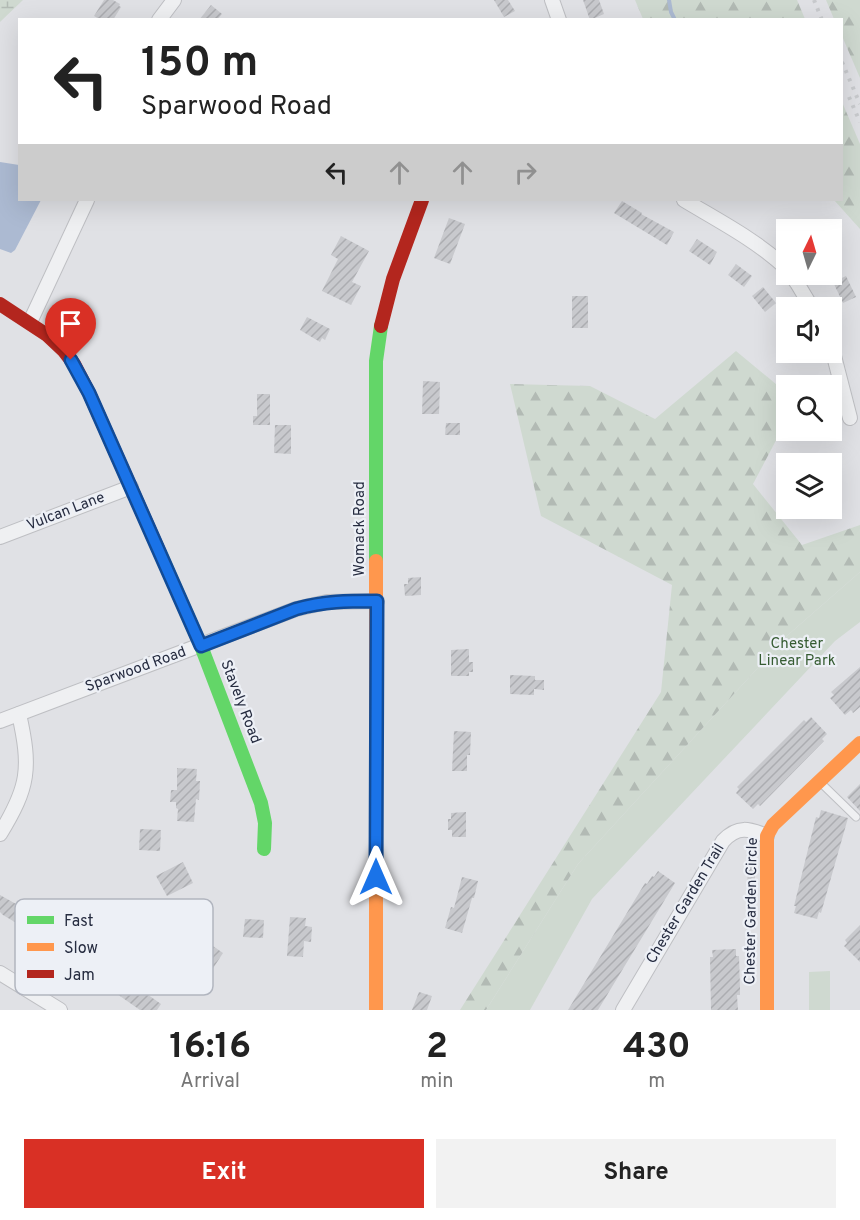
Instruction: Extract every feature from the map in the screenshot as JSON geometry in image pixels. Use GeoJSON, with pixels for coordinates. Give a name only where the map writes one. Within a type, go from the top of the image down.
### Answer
{"type":"FeatureCollection","features":[{"type":"Feature","properties":{"kind":"street"},"geometry":{"type":"LineString","coordinates":[[160,18],[174,0]]}},
{"type":"Feature","properties":{"kind":"street"},"geometry":{"type":"LineString","coordinates":[[552,0],[557,18]]}},
{"type":"Feature","properties":{"kind":"street"},"geometry":{"type":"LineString","coordinates":[[30,322],[87,201]]}},
{"type":"Feature","properties":{"kind":"street","name":"Womack Road"},"geometry":{"type":"LineString","coordinates":[[376,1010],[376,404],[378,341],[385,305],[399,257],[422,201]]}},
{"type":"Feature","properties":{"kind":"street"},"geometry":{"type":"LineString","coordinates":[[686,201],[753,241],[776,259]]}},
{"type":"Feature","properties":{"kind":"street","name":"Stavely Road"},"geometry":{"type":"LineString","coordinates":[[0,304],[51,338],[71,360],[89,393],[201,646],[261,803],[265,824],[264,849]]}},
{"type":"Feature","properties":{"kind":"street"},"geometry":{"type":"LineString","coordinates":[[836,363],[850,418]]}},
{"type":"Feature","properties":{"kind":"street","name":"Vulcan Lane"},"geometry":{"type":"LineString","coordinates":[[0,537],[131,487]]}},
{"type":"Feature","properties":{"kind":"street","name":"Sparwood Road"},"geometry":{"type":"LineString","coordinates":[[0,721],[296,609],[327,602],[377,601]]}},
{"type":"Feature","properties":{"kind":"street"},"geometry":{"type":"LineString","coordinates":[[0,834],[21,795],[24,781],[27,754],[19,714]]}},
{"type":"Feature","properties":{"kind":"street","name":"Chester Garden Circle"},"geometry":{"type":"LineString","coordinates":[[768,1010],[767,836],[773,825],[860,743]]}},
{"type":"Feature","properties":{"kind":"street","name":"Chester Garden Trail"},"geometry":{"type":"LineString","coordinates":[[623,1010],[723,841],[730,834],[739,830],[756,831],[767,836]]}},
{"type":"Feature","properties":{"kind":"street"},"geometry":{"type":"LineString","coordinates":[[0,973],[15,982]]}},
{"type":"Feature","properties":{"kind":"street"},"geometry":{"type":"LineString","coordinates":[[36,995],[60,1010]]}},
{"type":"Feature","properties":{"kind":"lane"},"geometry":{"type":"LineString","coordinates":[[819,781],[856,817]]}},
{"type":"Feature","properties":{"kind":"green space"},"geometry":{"type":"Polygon","coordinates":[[[0,0],[23,0],[0,22],[0,0]]]}},
{"type":"Feature","properties":{"kind":"green space"},"geometry":{"type":"Polygon","coordinates":[[[635,0],[797,0],[805,18],[643,18],[635,0]]]}},
{"type":"Feature","properties":{"kind":"green space"},"geometry":{"type":"Polygon","coordinates":[[[826,0],[860,0],[860,78],[843,38],[843,18],[834,18],[826,0]]]}},
{"type":"Feature","properties":{"kind":"green space"},"geometry":{"type":"Polygon","coordinates":[[[843,104],[860,144],[860,229],[835,201],[843,201],[843,104]]]}},
{"type":"Feature","properties":{"kind":"green space"},"geometry":{"type":"Polygon","coordinates":[[[736,351],[776,384],[776,440],[753,484],[776,513],[776,519],[781,519],[802,545],[860,525],[860,572],[789,634],[578,864],[486,1010],[460,1010],[661,692],[672,585],[541,516],[510,384],[590,386],[655,419],[736,351]]]}},
{"type":"Feature","properties":{"kind":"green space","name":"Chester Linear Park"},"geometry":{"type":"Polygon","coordinates":[[[860,572],[860,622],[835,641],[592,899],[530,1010],[486,1010],[578,864],[789,634],[860,572]]]}},
{"type":"Feature","properties":{"kind":"green space"},"geometry":{"type":"Polygon","coordinates":[[[830,971],[830,1010],[809,1010],[809,972],[830,971]]]}},
{"type":"Feature","properties":{"kind":"water"},"geometry":{"type":"Polygon","coordinates":[[[0,162],[18,165],[18,201],[40,201],[15,250],[11,253],[0,249],[0,162]]]}},
{"type":"Feature","properties":{"kind":"building"},"geometry":{"type":"Polygon","coordinates":[[[104,0],[113,0],[120,4],[121,7],[114,18],[94,16],[104,0]]]}},
{"type":"Feature","properties":{"kind":"building"},"geometry":{"type":"Polygon","coordinates":[[[494,0],[508,0],[515,11],[504,17],[494,0]]]}},
{"type":"Feature","properties":{"kind":"building"},"geometry":{"type":"Polygon","coordinates":[[[583,0],[599,0],[604,14],[589,18],[583,0]]]}},
{"type":"Feature","properties":{"kind":"building"},"geometry":{"type":"Polygon","coordinates":[[[211,5],[222,14],[219,18],[201,18],[211,5]]]}},
{"type":"Feature","properties":{"kind":"building"},"geometry":{"type":"Polygon","coordinates":[[[622,201],[674,232],[667,245],[614,213],[622,201]]]}},
{"type":"Feature","properties":{"kind":"building"},"geometry":{"type":"Polygon","coordinates":[[[449,218],[465,224],[450,264],[434,258],[449,218]]]}},
{"type":"Feature","properties":{"kind":"building"},"geometry":{"type":"Polygon","coordinates":[[[341,236],[369,251],[352,282],[361,286],[351,305],[322,291],[338,259],[331,255],[341,236]]]}},
{"type":"Feature","properties":{"kind":"building"},"geometry":{"type":"Polygon","coordinates":[[[697,239],[717,252],[710,265],[689,251],[697,239]]]}},
{"type":"Feature","properties":{"kind":"building"},"geometry":{"type":"Polygon","coordinates":[[[736,264],[752,276],[744,287],[728,275],[736,264]]]}},
{"type":"Feature","properties":{"kind":"building"},"geometry":{"type":"Polygon","coordinates":[[[846,276],[856,297],[843,303],[834,285],[842,285],[842,278],[846,276]]]}},
{"type":"Feature","properties":{"kind":"building"},"geometry":{"type":"Polygon","coordinates":[[[763,287],[776,303],[765,312],[752,296],[763,287]]]}},
{"type":"Feature","properties":{"kind":"building"},"geometry":{"type":"Polygon","coordinates":[[[572,296],[588,296],[588,328],[572,328],[572,296]]]}},
{"type":"Feature","properties":{"kind":"building"},"geometry":{"type":"Polygon","coordinates":[[[307,317],[330,329],[325,340],[322,338],[320,342],[300,330],[307,317]]]}},
{"type":"Feature","properties":{"kind":"building"},"geometry":{"type":"Polygon","coordinates":[[[423,381],[440,382],[439,414],[422,414],[423,381]]]}},
{"type":"Feature","properties":{"kind":"building"},"geometry":{"type":"Polygon","coordinates":[[[257,394],[270,394],[270,425],[253,425],[253,416],[257,416],[257,394]]]}},
{"type":"Feature","properties":{"kind":"building"},"geometry":{"type":"Polygon","coordinates":[[[446,423],[460,423],[460,435],[445,435],[446,423]]]}},
{"type":"Feature","properties":{"kind":"building"},"geometry":{"type":"Polygon","coordinates":[[[275,425],[291,425],[291,454],[274,453],[275,425]]]}},
{"type":"Feature","properties":{"kind":"building"},"geometry":{"type":"Polygon","coordinates":[[[421,577],[421,595],[405,596],[404,584],[408,584],[408,578],[421,577]]]}},
{"type":"Feature","properties":{"kind":"building"},"geometry":{"type":"Polygon","coordinates":[[[469,649],[469,662],[473,662],[473,672],[469,672],[469,676],[451,676],[451,650],[469,649]]]}},
{"type":"Feature","properties":{"kind":"building"},"geometry":{"type":"Polygon","coordinates":[[[860,667],[860,707],[853,713],[851,710],[845,715],[830,698],[834,695],[831,692],[860,667]]]}},
{"type":"Feature","properties":{"kind":"building"},"geometry":{"type":"Polygon","coordinates":[[[510,675],[535,676],[535,680],[544,680],[544,690],[534,689],[534,695],[510,694],[510,675]]]}},
{"type":"Feature","properties":{"kind":"building"},"geometry":{"type":"Polygon","coordinates":[[[811,717],[827,734],[822,739],[824,741],[760,806],[758,804],[753,809],[736,793],[739,789],[737,787],[804,720],[806,722],[811,717]]]}},
{"type":"Feature","properties":{"kind":"building"},"geometry":{"type":"Polygon","coordinates":[[[454,731],[471,732],[467,771],[452,771],[454,731]]]}},
{"type":"Feature","properties":{"kind":"building"},"geometry":{"type":"Polygon","coordinates":[[[177,768],[197,769],[196,781],[200,781],[199,800],[196,799],[194,822],[177,821],[176,802],[170,802],[171,790],[177,790],[177,768]]]}},
{"type":"Feature","properties":{"kind":"building"},"geometry":{"type":"Polygon","coordinates":[[[860,784],[860,811],[847,797],[860,784]]]}},
{"type":"Feature","properties":{"kind":"building"},"geometry":{"type":"Polygon","coordinates":[[[821,810],[848,818],[821,913],[819,912],[817,919],[794,913],[796,906],[794,906],[816,817],[819,818],[821,810]]]}},
{"type":"Feature","properties":{"kind":"building"},"geometry":{"type":"Polygon","coordinates":[[[466,812],[466,837],[452,837],[452,830],[448,830],[448,819],[451,819],[451,813],[466,812]]]}},
{"type":"Feature","properties":{"kind":"building"},"geometry":{"type":"Polygon","coordinates":[[[140,829],[161,830],[160,851],[139,850],[140,829]]]}},
{"type":"Feature","properties":{"kind":"building"},"geometry":{"type":"Polygon","coordinates":[[[747,851],[755,851],[755,924],[748,924],[747,851]]]}},
{"type":"Feature","properties":{"kind":"building"},"geometry":{"type":"Polygon","coordinates":[[[183,862],[193,883],[167,896],[156,876],[183,862]]]}},
{"type":"Feature","properties":{"kind":"building"},"geometry":{"type":"Polygon","coordinates":[[[658,871],[675,883],[598,1010],[568,1010],[645,883],[647,884],[658,871]]]}},
{"type":"Feature","properties":{"kind":"building"},"geometry":{"type":"Polygon","coordinates":[[[462,877],[478,881],[462,933],[445,928],[451,907],[454,908],[462,877]]]}},
{"type":"Feature","properties":{"kind":"building"},"geometry":{"type":"Polygon","coordinates":[[[0,895],[15,903],[15,922],[3,915],[0,912],[0,895]]]}},
{"type":"Feature","properties":{"kind":"building"},"geometry":{"type":"Polygon","coordinates":[[[290,917],[306,918],[305,926],[312,927],[311,942],[304,941],[303,957],[287,956],[290,917]]]}},
{"type":"Feature","properties":{"kind":"building"},"geometry":{"type":"Polygon","coordinates":[[[245,919],[264,920],[263,938],[243,937],[245,919]]]}},
{"type":"Feature","properties":{"kind":"building"},"geometry":{"type":"Polygon","coordinates":[[[860,925],[860,962],[844,946],[847,943],[845,940],[860,925]]]}},
{"type":"Feature","properties":{"kind":"building"},"geometry":{"type":"Polygon","coordinates":[[[213,946],[223,953],[213,968],[213,946]]]}},
{"type":"Feature","properties":{"kind":"building"},"geometry":{"type":"Polygon","coordinates":[[[736,949],[736,956],[739,956],[738,1010],[711,1010],[710,957],[713,957],[712,950],[736,949]]]}},
{"type":"Feature","properties":{"kind":"building"},"geometry":{"type":"Polygon","coordinates":[[[419,992],[432,996],[427,1010],[412,1010],[419,992]]]}},
{"type":"Feature","properties":{"kind":"building"},"geometry":{"type":"Polygon","coordinates":[[[118,995],[148,995],[161,1004],[157,1010],[140,1010],[118,995]]]}},
{"type":"Feature","properties":{"kind":"waterway"},"geometry":{"type":"LineString","coordinates":[[669,0],[674,18]]}},
{"type":"Feature","properties":{"kind":"railway"},"geometry":{"type":"LineString","coordinates":[[814,0],[821,18]]}},
{"type":"Feature","properties":{"kind":"railway"},"geometry":{"type":"LineString","coordinates":[[843,64],[860,104]]}},
{"type":"Feature","properties":{"kind":"railway"},"geometry":{"type":"LineString","coordinates":[[849,97],[860,122]]}},
{"type":"Feature","properties":{"kind":"traffic: fast"},"geometry":{"type":"LineString","coordinates":[[376,561],[376,361],[381,326]]}},
{"type":"Feature","properties":{"kind":"traffic: fast"},"geometry":{"type":"LineString","coordinates":[[160,553],[201,646],[261,803],[265,823],[264,849]]}},
{"type":"Feature","properties":{"kind":"traffic: slow"},"geometry":{"type":"LineString","coordinates":[[376,561],[376,1010]]}},
{"type":"Feature","properties":{"kind":"traffic: slow"},"geometry":{"type":"LineString","coordinates":[[767,1010],[767,836],[773,825],[860,743]]}},
{"type":"Feature","properties":{"kind":"traffic: jam"},"geometry":{"type":"LineString","coordinates":[[381,326],[393,279],[422,201]]}},
{"type":"Feature","properties":{"kind":"traffic: jam"},"geometry":{"type":"LineString","coordinates":[[0,304],[47,335],[74,364],[160,553]]}},
{"type":"Feature","properties":{"kind":"route"},"geometry":{"type":"LineString","coordinates":[[71,360],[89,393],[201,646],[312,604],[377,601],[376,877]]}}]}
